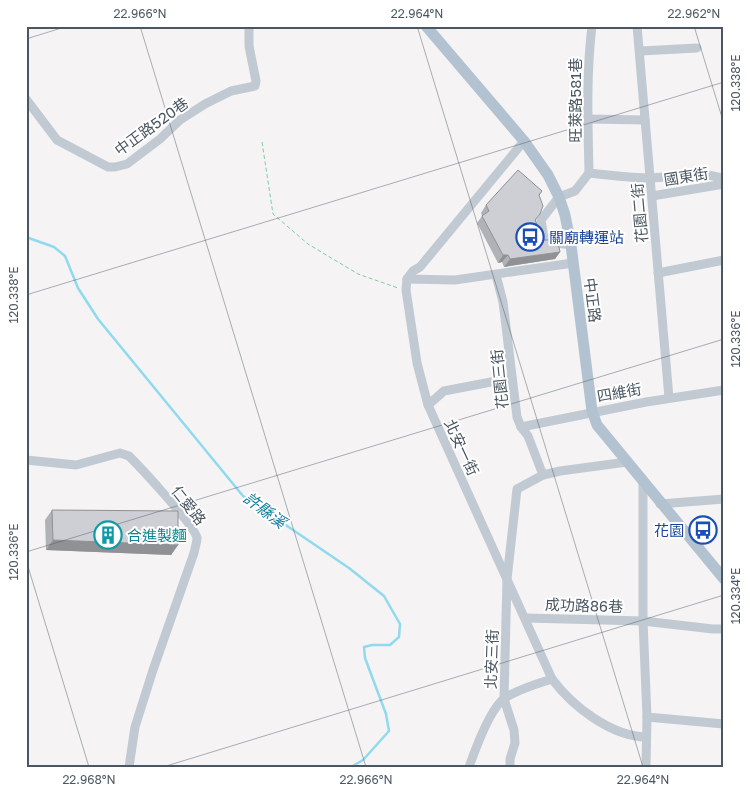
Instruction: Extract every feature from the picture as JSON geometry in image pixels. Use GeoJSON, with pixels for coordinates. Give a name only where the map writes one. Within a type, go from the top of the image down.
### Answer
{"type":"FeatureCollection","features":[{"type":"Feature","properties":{"kind":"main road","name":"中正路"},"geometry":{"type":"LineString","coordinates":[[426,26],[524,141],[548,175],[559,196],[571,245],[592,411],[597,425],[660,504],[724,579]]}},
{"type":"Feature","properties":{"kind":"street","name":"中正路520巷"},"geometry":{"type":"LineString","coordinates":[[26,99],[57,140],[108,167],[127,164],[160,139],[180,120],[205,104],[231,91],[255,86],[256,81],[249,46],[249,26]]}},
{"type":"Feature","properties":{"kind":"street","name":"旺萊路581巷"},"geometry":{"type":"LineString","coordinates":[[590,173],[588,57],[592,26]]}},
{"type":"Feature","properties":{"kind":"street","name":"花園二街"},"geometry":{"type":"LineString","coordinates":[[638,26],[669,398]]}},
{"type":"Feature","properties":{"kind":"street"},"geometry":{"type":"LineString","coordinates":[[640,51],[697,48]]}},
{"type":"Feature","properties":{"kind":"street"},"geometry":{"type":"LineString","coordinates":[[588,119],[645,120]]}},
{"type":"Feature","properties":{"kind":"street"},"geometry":{"type":"LineString","coordinates":[[407,279],[413,271],[420,267],[524,141]]}},
{"type":"Feature","properties":{"kind":"street"},"geometry":{"type":"LineString","coordinates":[[571,245],[550,242],[544,238],[541,220],[545,212],[559,196],[575,191],[590,173],[650,178],[700,175],[724,179]]}},
{"type":"Feature","properties":{"kind":"street","name":"國東街"},"geometry":{"type":"LineString","coordinates":[[652,196],[724,184]]}},
{"type":"Feature","properties":{"kind":"street"},"geometry":{"type":"LineString","coordinates":[[658,273],[724,260]]}},
{"type":"Feature","properties":{"kind":"street"},"geometry":{"type":"LineString","coordinates":[[407,279],[455,280],[573,263]]}},
{"type":"Feature","properties":{"kind":"street","name":"花園三街"},"geometry":{"type":"LineString","coordinates":[[496,275],[503,302],[517,417],[521,427],[528,436],[542,475]]}},
{"type":"Feature","properties":{"kind":"street","name":"北安一街"},"geometry":{"type":"LineString","coordinates":[[407,279],[406,290],[417,363],[428,405],[552,679],[567,695],[596,718],[628,735],[646,737]]}},
{"type":"Feature","properties":{"kind":"street"},"geometry":{"type":"LineString","coordinates":[[428,405],[444,391],[512,378]]}},
{"type":"Feature","properties":{"kind":"street","name":"四維街"},"geometry":{"type":"LineString","coordinates":[[521,427],[592,411],[724,390]]}},
{"type":"Feature","properties":{"kind":"street","name":"仁愛路"},"geometry":{"type":"LineString","coordinates":[[26,460],[76,465],[120,453],[129,456],[194,530],[197,539],[194,553],[135,727],[129,767]]}},
{"type":"Feature","properties":{"kind":"street"},"geometry":{"type":"LineString","coordinates":[[507,579],[517,489],[542,475],[627,462]]}},
{"type":"Feature","properties":{"kind":"street"},"geometry":{"type":"LineString","coordinates":[[643,483],[646,767]]}},
{"type":"Feature","properties":{"kind":"street"},"geometry":{"type":"LineString","coordinates":[[660,504],[724,498]]}},
{"type":"Feature","properties":{"kind":"street","name":"北安三街"},"geometry":{"type":"LineString","coordinates":[[507,579],[504,699],[514,730],[515,743],[510,767]]}},
{"type":"Feature","properties":{"kind":"street","name":"成功路86巷"},"geometry":{"type":"LineString","coordinates":[[525,618],[643,621],[724,629]]}},
{"type":"Feature","properties":{"kind":"street"},"geometry":{"type":"LineString","coordinates":[[469,767],[487,724],[504,699],[552,679]]}},
{"type":"Feature","properties":{"kind":"street"},"geometry":{"type":"LineString","coordinates":[[646,717],[724,724]]}},
{"type":"Feature","properties":{"kind":"path"},"geometry":{"type":"LineString","coordinates":[[262,142],[273,214],[308,244],[358,274],[406,290]]}},
{"type":"Feature","properties":{"kind":"building"},"geometry":{"type":"Polygon","coordinates":[[[518,170],[542,191],[539,195],[543,206],[535,220],[544,240],[554,243],[559,247],[560,252],[510,259],[508,255],[503,255],[482,216],[489,211],[486,205],[518,170]]]}},
{"type":"Feature","properties":{"kind":"building","name":"合進製麵"},"geometry":{"type":"Polygon","coordinates":[[[52,510],[178,511],[178,545],[53,540],[52,510]]]}},
{"type":"Feature","properties":{"kind":"waterway","name":"許縣溪"},"geometry":{"type":"LineString","coordinates":[[26,237],[54,247],[65,256],[78,288],[98,319],[243,496],[349,568],[384,596],[400,624],[399,637],[390,645],[364,647],[365,658],[386,714],[389,731],[363,760],[351,767]]}},
{"type":"Feature","properties":{"kind":"place","name":"關廟轉運站"},"geometry":{"type":"Point","coordinates":[530,237]}},
{"type":"Feature","properties":{"kind":"place","name":"花園"},"geometry":{"type":"Point","coordinates":[703,530]}},
{"type":"Feature","properties":{"kind":"place","name":"合進製麵"},"geometry":{"type":"Point","coordinates":[108,535]}}]}
